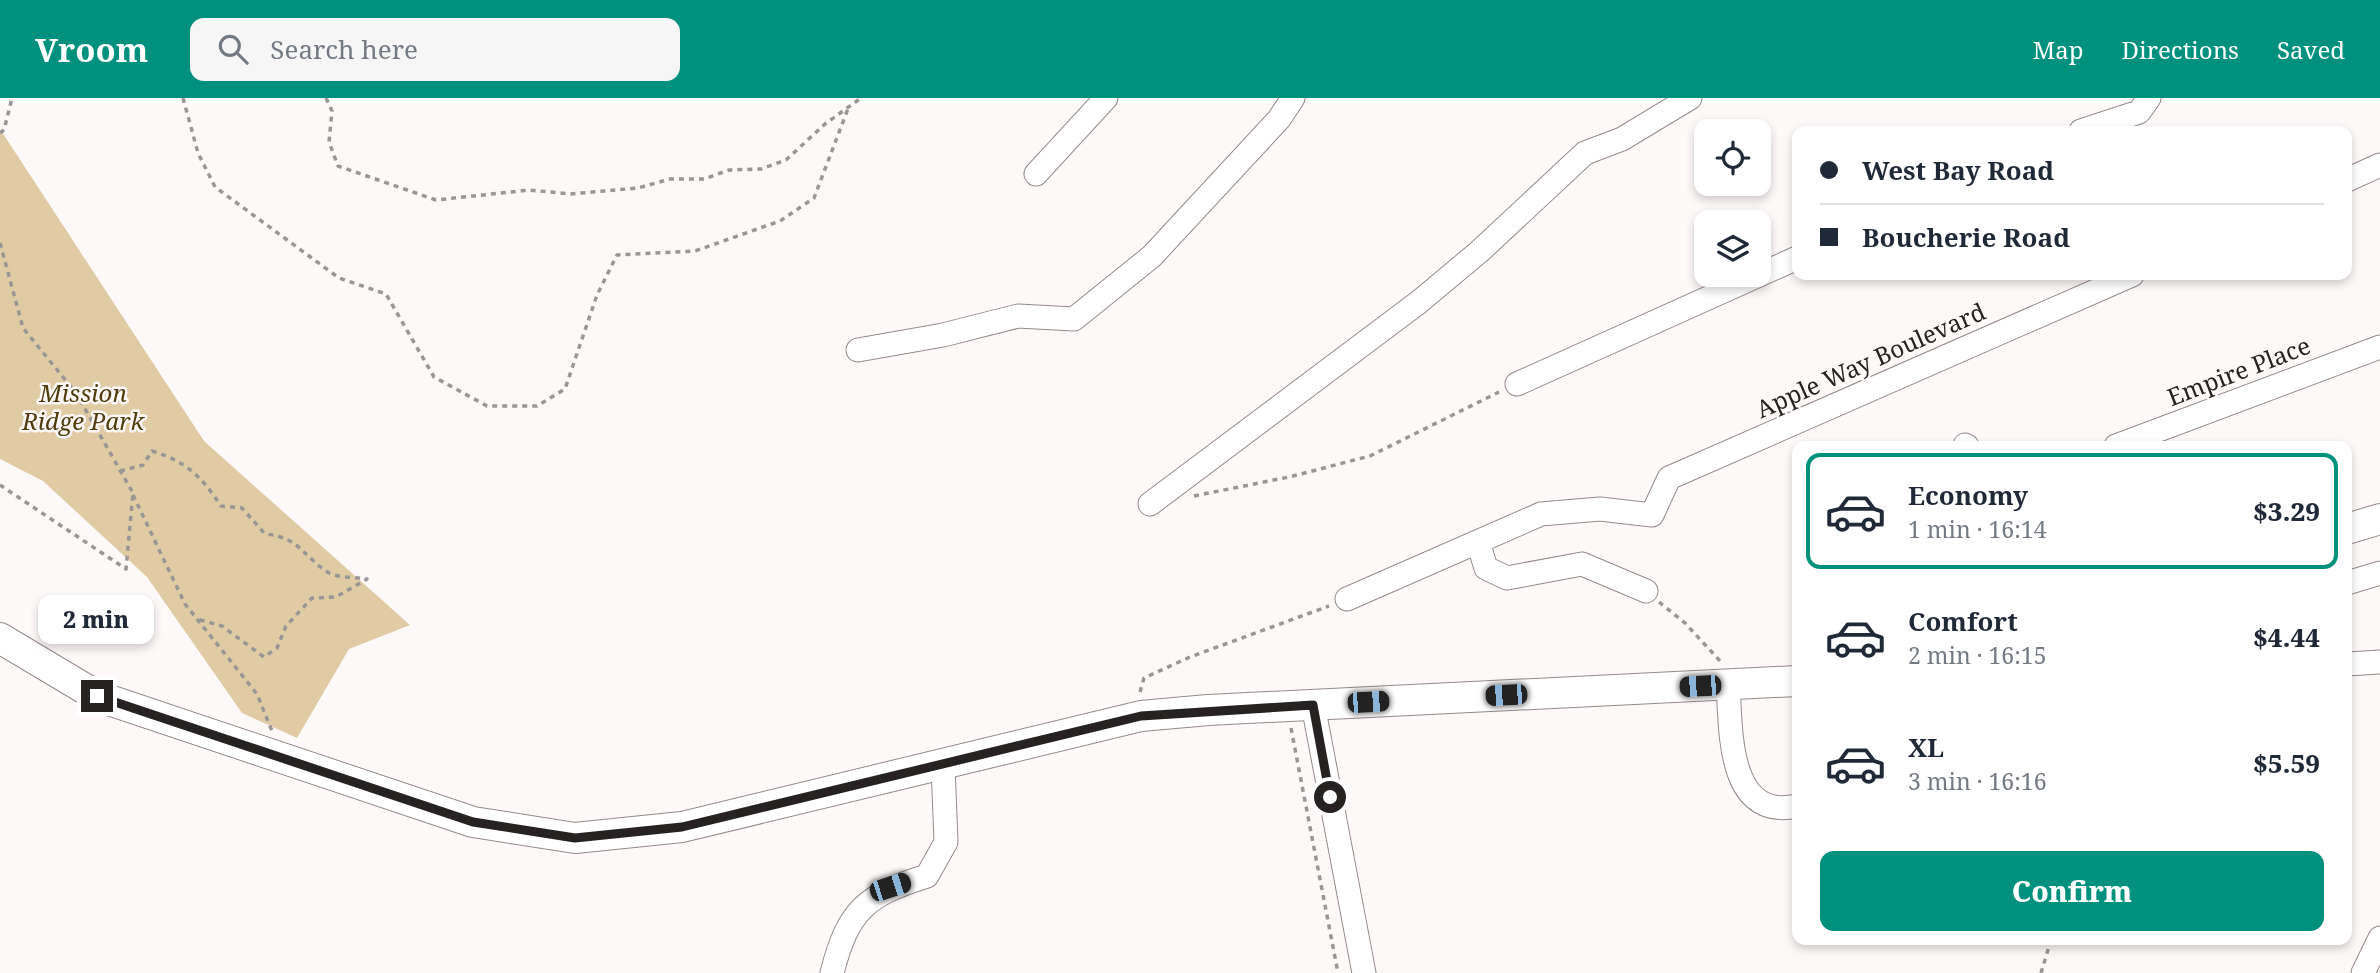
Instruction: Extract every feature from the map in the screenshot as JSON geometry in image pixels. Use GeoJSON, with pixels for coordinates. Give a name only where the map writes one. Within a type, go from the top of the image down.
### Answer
{"type":"FeatureCollection","features":[{"type":"Feature","properties":{"kind":"main road"},"geometry":{"type":"LineString","coordinates":[[2352,527],[2380,519]]}},
{"type":"Feature","properties":{"kind":"main road"},"geometry":{"type":"LineString","coordinates":[[0,638],[97,696],[473,822],[575,838],[682,827],[1141,716],[1300,705],[1792,681]]}},
{"type":"Feature","properties":{"kind":"street"},"geometry":{"type":"LineString","coordinates":[[1036,174],[1106,98]]}},
{"type":"Feature","properties":{"kind":"street"},"geometry":{"type":"LineString","coordinates":[[858,350],[943,335],[1018,316],[1074,319],[1152,256],[1279,119],[1293,98]]}},
{"type":"Feature","properties":{"kind":"street"},"geometry":{"type":"LineString","coordinates":[[1150,504],[1419,302],[1479,251],[1585,153],[1622,139],[1690,98]]}},
{"type":"Feature","properties":{"kind":"street"},"geometry":{"type":"LineString","coordinates":[[2096,126],[2139,111],[2149,98]]}},
{"type":"Feature","properties":{"kind":"street"},"geometry":{"type":"LineString","coordinates":[[2352,178],[2380,166]]}},
{"type":"Feature","properties":{"kind":"street"},"geometry":{"type":"LineString","coordinates":[[1517,384],[1792,260]]}},
{"type":"Feature","properties":{"kind":"street","name":"Apple Way Boulevard"},"geometry":{"type":"LineString","coordinates":[[1478,542],[1541,514],[1601,509],[1652,514],[1669,478],[2121,280]]}},
{"type":"Feature","properties":{"kind":"street","name":"Empire Place"},"geometry":{"type":"LineString","coordinates":[[2129,441],[2380,347]]}},
{"type":"Feature","properties":{"kind":"street"},"geometry":{"type":"LineString","coordinates":[[1347,600],[1478,542],[1486,568],[1507,578],[1582,564],[1646,591]]}},
{"type":"Feature","properties":{"kind":"street"},"geometry":{"type":"LineString","coordinates":[[2352,581],[2380,573]]}},
{"type":"Feature","properties":{"kind":"street"},"geometry":{"type":"LineString","coordinates":[[2352,664],[2380,662]]}},
{"type":"Feature","properties":{"kind":"street"},"geometry":{"type":"LineString","coordinates":[[1728,684],[1734,762],[1741,779],[1760,802],[1781,810],[1792,807]]}},
{"type":"Feature","properties":{"kind":"street"},"geometry":{"type":"LineString","coordinates":[[1300,705],[1364,973]]}},
{"type":"Feature","properties":{"kind":"street"},"geometry":{"type":"LineString","coordinates":[[832,973],[839,943],[859,908],[890,887],[927,876],[946,842],[943,765]]}},
{"type":"Feature","properties":{"kind":"street"},"geometry":{"type":"LineString","coordinates":[[2362,973],[2380,938]]}},
{"type":"Feature","properties":{"kind":"street"},"geometry":{"type":"LineString","coordinates":[[839,943],[846,973]]}},
{"type":"Feature","properties":{"kind":"path"},"geometry":{"type":"LineString","coordinates":[[0,133],[4,130],[12,98]]}},
{"type":"Feature","properties":{"kind":"path"},"geometry":{"type":"LineString","coordinates":[[183,98],[198,153],[215,187],[339,278],[386,294],[434,377],[487,407],[537,406],[565,390],[597,295],[617,256],[695,251],[780,220],[814,198],[849,106]]}},
{"type":"Feature","properties":{"kind":"path"},"geometry":{"type":"LineString","coordinates":[[326,98],[332,111],[329,142],[338,166],[436,200],[529,190],[570,194],[638,188],[670,178],[704,179],[729,170],[761,169],[786,160],[825,124],[861,98]]}},
{"type":"Feature","properties":{"kind":"path"},"geometry":{"type":"LineString","coordinates":[[0,243],[23,328],[76,393],[132,493],[185,604],[257,694],[282,758]]}},
{"type":"Feature","properties":{"kind":"path"},"geometry":{"type":"LineString","coordinates":[[1188,497],[1289,477],[1370,456],[1517,384]]}},
{"type":"Feature","properties":{"kind":"path"},"geometry":{"type":"LineString","coordinates":[[120,471],[143,465],[152,451],[178,459],[205,482],[221,506],[242,508],[265,534],[282,535],[306,551],[330,574],[367,579],[336,597],[312,598],[286,626],[277,648],[264,657],[222,626],[197,620]]}},
{"type":"Feature","properties":{"kind":"path"},"geometry":{"type":"LineString","coordinates":[[0,485],[126,569],[132,493]]}},
{"type":"Feature","properties":{"kind":"path"},"geometry":{"type":"LineString","coordinates":[[1646,591],[1685,623],[1721,661],[1728,684]]}},
{"type":"Feature","properties":{"kind":"path"},"geometry":{"type":"LineString","coordinates":[[1141,716],[1139,695],[1144,678],[1215,648],[1347,600]]}},
{"type":"Feature","properties":{"kind":"path"},"geometry":{"type":"LineString","coordinates":[[1300,705],[1338,973]]}},
{"type":"Feature","properties":{"kind":"path"},"geometry":{"type":"LineString","coordinates":[[2041,973],[2049,945]]}},
{"type":"Feature","properties":{"kind":"green space","name":"Mission Ridge Park"},"geometry":{"type":"Polygon","coordinates":[[[0,129],[204,441],[410,625],[349,649],[297,738],[242,713],[147,577],[43,481],[0,459],[0,129]]]}},
{"type":"Feature","properties":{"kind":"route"},"geometry":{"type":"LineString","coordinates":[[97,696],[473,822],[575,838],[682,827],[1141,716],[1208,710],[1313,705],[1330,797]]}}]}
